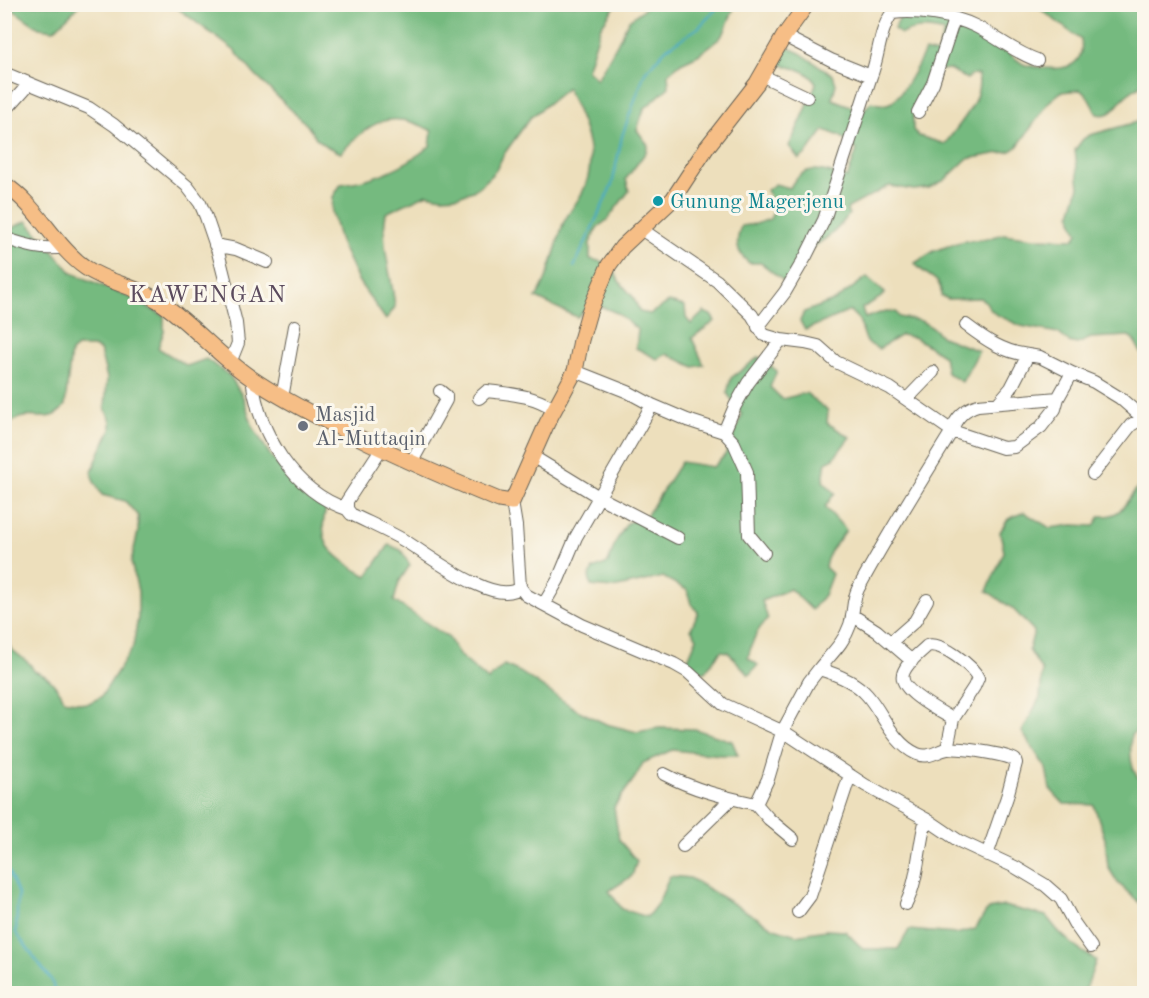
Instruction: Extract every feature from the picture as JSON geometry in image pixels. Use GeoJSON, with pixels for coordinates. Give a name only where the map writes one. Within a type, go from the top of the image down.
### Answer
{"type":"FeatureCollection","features":[{"type":"Feature","properties":{"kind":"main road"},"geometry":{"type":"LineString","coordinates":[[4,184],[19,195],[64,247],[87,269],[154,298],[170,308],[230,363],[282,398],[411,463],[499,500],[512,502],[554,410],[575,371],[581,340],[598,289],[609,265],[622,247],[673,199],[707,147],[741,105],[807,4]]}},
{"type":"Feature","properties":{"kind":"street"},"geometry":{"type":"LineString","coordinates":[[758,327],[785,292],[824,220],[871,76],[889,9],[954,19],[975,26],[1022,55],[1037,60]]}},
{"type":"Feature","properties":{"kind":"street"},"geometry":{"type":"LineString","coordinates":[[918,112],[933,82],[954,19]]}},
{"type":"Feature","properties":{"kind":"street"},"geometry":{"type":"LineString","coordinates":[[784,36],[831,60],[871,76]]}},
{"type":"Feature","properties":{"kind":"street"},"geometry":{"type":"LineString","coordinates":[[4,73],[90,108],[187,186],[200,203],[230,299],[238,338],[237,348],[230,363]]}},
{"type":"Feature","properties":{"kind":"street"},"geometry":{"type":"LineString","coordinates":[[761,75],[807,97]]}},
{"type":"Feature","properties":{"kind":"street"},"geometry":{"type":"LineString","coordinates":[[4,112],[29,84]]}},
{"type":"Feature","properties":{"kind":"street"},"geometry":{"type":"LineString","coordinates":[[641,229],[717,281],[752,315],[764,335],[818,346],[836,362],[879,382],[952,430],[1003,448],[1014,447],[1041,427],[1055,409],[1058,398],[1072,373]]}},
{"type":"Feature","properties":{"kind":"street"},"geometry":{"type":"LineString","coordinates":[[4,238],[48,250],[64,247]]}},
{"type":"Feature","properties":{"kind":"street"},"geometry":{"type":"LineString","coordinates":[[215,245],[236,249],[267,262]]}},
{"type":"Feature","properties":{"kind":"street"},"geometry":{"type":"LineString","coordinates":[[966,325],[998,347],[1040,357],[1094,382],[1120,398],[1144,419],[1131,425],[1093,474]]}},
{"type":"Feature","properties":{"kind":"street"},"geometry":{"type":"LineString","coordinates":[[282,398],[295,326]]}},
{"type":"Feature","properties":{"kind":"street"},"geometry":{"type":"LineString","coordinates":[[724,432],[748,383],[781,340]]}},
{"type":"Feature","properties":{"kind":"street"},"geometry":{"type":"LineString","coordinates":[[999,402],[1011,388],[1028,355]]}},
{"type":"Feature","properties":{"kind":"street"},"geometry":{"type":"LineString","coordinates":[[575,371],[628,392],[652,405],[724,432],[739,452],[747,472],[749,535],[764,553]]}},
{"type":"Feature","properties":{"kind":"street"},"geometry":{"type":"LineString","coordinates":[[907,399],[933,372]]}},
{"type":"Feature","properties":{"kind":"street"},"geometry":{"type":"LineString","coordinates":[[252,379],[260,418],[270,440],[300,481],[313,492],[333,505],[347,509],[351,514],[405,541],[478,585],[506,594],[520,587]]}},
{"type":"Feature","properties":{"kind":"street"},"geometry":{"type":"LineString","coordinates":[[411,463],[446,400],[446,396],[440,391]]}},
{"type":"Feature","properties":{"kind":"street"},"geometry":{"type":"LineString","coordinates":[[479,398],[487,391],[529,396],[554,410]]}},
{"type":"Feature","properties":{"kind":"street"},"geometry":{"type":"LineString","coordinates":[[756,804],[768,779],[782,732],[809,682],[844,641],[855,596],[877,552],[957,419],[967,410],[978,405],[1058,398]]}},
{"type":"Feature","properties":{"kind":"street"},"geometry":{"type":"LineString","coordinates":[[544,604],[558,580],[576,537],[652,405]]}},
{"type":"Feature","properties":{"kind":"street"},"geometry":{"type":"LineString","coordinates":[[347,509],[347,501],[381,449]]}},
{"type":"Feature","properties":{"kind":"street"},"geometry":{"type":"LineString","coordinates":[[532,456],[599,497],[678,538]]}},
{"type":"Feature","properties":{"kind":"street"},"geometry":{"type":"LineString","coordinates":[[512,502],[520,587],[526,595],[616,640],[674,664],[688,672],[723,704],[782,732],[965,844],[1015,867],[1054,892],[1091,947]]}},
{"type":"Feature","properties":{"kind":"street"},"geometry":{"type":"LineString","coordinates":[[891,642],[915,621],[927,600]]}},
{"type":"Feature","properties":{"kind":"street"},"geometry":{"type":"LineString","coordinates":[[852,615],[891,642],[912,661]]}},
{"type":"Feature","properties":{"kind":"street"},"geometry":{"type":"LineString","coordinates":[[947,749],[953,719],[974,687],[977,675],[948,651],[935,644],[927,646],[903,674],[903,681],[913,694],[953,719]]}},
{"type":"Feature","properties":{"kind":"street"},"geometry":{"type":"LineString","coordinates":[[819,669],[848,680],[860,688],[900,742],[916,753],[930,755],[947,749],[999,755],[1015,760],[1008,797],[987,855]]}},
{"type":"Feature","properties":{"kind":"street"},"geometry":{"type":"LineString","coordinates":[[664,774],[692,787],[730,800],[756,804],[769,819],[793,839]]}},
{"type":"Feature","properties":{"kind":"street"},"geometry":{"type":"LineString","coordinates":[[798,912],[810,896],[850,775]]}},
{"type":"Feature","properties":{"kind":"street"},"geometry":{"type":"LineString","coordinates":[[683,846],[730,800]]}},
{"type":"Feature","properties":{"kind":"street"},"geometry":{"type":"LineString","coordinates":[[906,904],[913,890],[926,819]]}},
{"type":"Feature","properties":{"kind":"green space"},"geometry":{"type":"Polygon","coordinates":[[[6,5],[78,5],[78,7],[54,30],[39,28],[6,5]]]}},
{"type":"Feature","properties":{"kind":"green space"},"geometry":{"type":"Polygon","coordinates":[[[173,5],[616,5],[601,26],[587,70],[597,79],[629,20],[648,6],[735,5],[724,33],[719,39],[668,74],[669,87],[644,109],[637,130],[648,145],[646,152],[626,179],[629,191],[607,220],[597,228],[590,243],[590,259],[607,263],[613,268],[619,281],[633,297],[640,312],[650,314],[669,302],[685,306],[686,318],[691,324],[704,312],[711,315],[715,321],[692,338],[704,365],[694,367],[667,354],[657,359],[636,348],[638,330],[617,313],[593,303],[577,317],[536,298],[549,272],[563,224],[582,193],[590,166],[587,139],[567,88],[530,118],[504,154],[496,170],[473,191],[458,196],[442,197],[427,194],[386,213],[385,248],[395,307],[386,320],[359,282],[340,242],[332,212],[333,197],[341,184],[388,172],[420,154],[430,146],[432,131],[405,120],[393,119],[372,126],[341,153],[328,147],[316,138],[307,125],[255,75],[235,51],[173,5]]]}},
{"type":"Feature","properties":{"kind":"green space"},"geometry":{"type":"Polygon","coordinates":[[[896,5],[950,5],[956,13],[954,27],[959,30],[996,45],[1025,65],[1061,68],[1077,60],[1082,48],[1081,40],[1035,5],[1144,5],[1144,83],[1128,94],[1111,112],[1103,115],[1097,114],[1086,94],[1080,90],[1061,92],[1050,101],[1017,147],[1011,151],[967,159],[945,180],[929,188],[914,190],[889,186],[848,208],[849,214],[844,221],[802,256],[786,283],[761,263],[749,263],[741,255],[737,242],[741,226],[770,219],[775,208],[767,190],[775,184],[790,188],[801,174],[815,170],[847,178],[857,150],[840,136],[824,130],[806,154],[799,159],[789,146],[816,83],[803,71],[775,63],[779,50],[787,47],[800,53],[833,75],[836,84],[832,99],[863,111],[871,102],[885,104],[894,100],[909,80],[925,51],[937,54],[944,32],[922,29],[901,34],[894,29],[899,20],[896,5]],[[949,69],[932,71],[913,115],[913,130],[919,136],[945,144],[974,103],[979,84],[978,75],[971,75],[967,79],[949,69]]]}},
{"type":"Feature","properties":{"kind":"green space"},"geometry":{"type":"Polygon","coordinates":[[[1144,120],[1144,358],[1129,336],[1091,338],[1077,344],[1069,342],[1058,333],[1021,326],[995,314],[980,298],[948,299],[941,296],[941,289],[936,281],[915,263],[934,251],[957,243],[987,239],[1003,234],[1034,238],[1074,239],[1078,233],[1071,213],[1079,187],[1075,150],[1083,139],[1090,135],[1144,120]]]}},
{"type":"Feature","properties":{"kind":"green space"},"geometry":{"type":"Polygon","coordinates":[[[27,221],[72,273],[129,297],[164,316],[164,331],[158,348],[187,366],[206,359],[230,376],[243,397],[253,427],[270,455],[298,489],[326,508],[324,534],[332,552],[367,576],[389,545],[401,550],[410,565],[399,582],[394,601],[449,638],[459,655],[488,680],[504,665],[520,672],[577,710],[606,724],[637,732],[659,728],[695,729],[732,741],[738,755],[672,750],[643,763],[614,807],[619,840],[637,861],[632,876],[609,891],[622,909],[647,917],[658,903],[670,876],[690,878],[774,928],[796,935],[826,930],[845,931],[863,949],[898,949],[909,930],[956,934],[975,929],[988,909],[1004,906],[1046,916],[1059,932],[1078,949],[1096,960],[1086,989],[1071,994],[5,993],[5,639],[11,649],[30,664],[34,671],[51,681],[64,700],[87,704],[101,697],[133,647],[138,617],[138,591],[131,562],[138,532],[138,516],[125,501],[102,495],[93,480],[92,472],[111,430],[111,421],[105,408],[107,378],[100,350],[93,347],[77,347],[71,352],[65,405],[60,412],[48,417],[21,417],[5,430],[5,235],[14,227],[27,221]]]}},
{"type":"Feature","properties":{"kind":"green space"},"geometry":{"type":"Polygon","coordinates":[[[867,277],[885,293],[862,308],[865,318],[886,311],[896,312],[899,317],[921,321],[942,337],[979,351],[962,382],[947,373],[944,356],[916,338],[901,335],[879,349],[867,343],[859,320],[850,311],[805,330],[800,321],[804,312],[836,300],[867,277]]]}},
{"type":"Feature","properties":{"kind":"green space"},"geometry":{"type":"Polygon","coordinates":[[[759,357],[777,371],[770,387],[782,399],[806,393],[828,411],[827,423],[850,437],[834,458],[826,462],[823,481],[835,493],[825,507],[846,530],[828,556],[825,567],[832,574],[824,595],[812,610],[790,589],[762,601],[768,619],[757,632],[751,647],[748,658],[758,665],[749,675],[728,652],[721,651],[704,673],[686,664],[697,638],[691,629],[698,612],[691,604],[687,590],[663,577],[613,588],[591,586],[589,577],[593,569],[608,563],[616,541],[627,523],[647,515],[681,462],[713,467],[725,455],[742,415],[727,393],[731,378],[759,357]]]}},
{"type":"Feature","properties":{"kind":"green space"},"geometry":{"type":"Polygon","coordinates":[[[1144,482],[1144,726],[1131,735],[1130,748],[1133,768],[1144,783],[1144,907],[1118,883],[1108,867],[1105,839],[1094,805],[1064,804],[1050,789],[1046,768],[1022,732],[1040,697],[1042,671],[1029,650],[1034,631],[1013,609],[987,591],[1004,552],[1000,532],[1008,519],[1024,512],[1050,528],[1073,525],[1094,526],[1100,516],[1109,516],[1121,509],[1144,482]]]}},
{"type":"Feature","properties":{"kind":"waterway"},"geometry":{"type":"LineString","coordinates":[[574,267],[612,185],[622,136],[645,72],[667,48],[698,28],[721,4]]}},
{"type":"Feature","properties":{"kind":"waterway"},"geometry":{"type":"LineString","coordinates":[[4,861],[18,894],[16,933],[52,981],[55,994]]}},
{"type":"Feature","properties":{"kind":"place","name":"Gunung Magerjenu"},"geometry":{"type":"Point","coordinates":[658,201]}},
{"type":"Feature","properties":{"kind":"place","name":"Masjid Al-Muttaqin"},"geometry":{"type":"Point","coordinates":[303,426]}},
{"type":"Feature","properties":{"kind":"district","name":"KAWENGAN"},"geometry":{"type":"Point","coordinates":[208,294]}}]}
